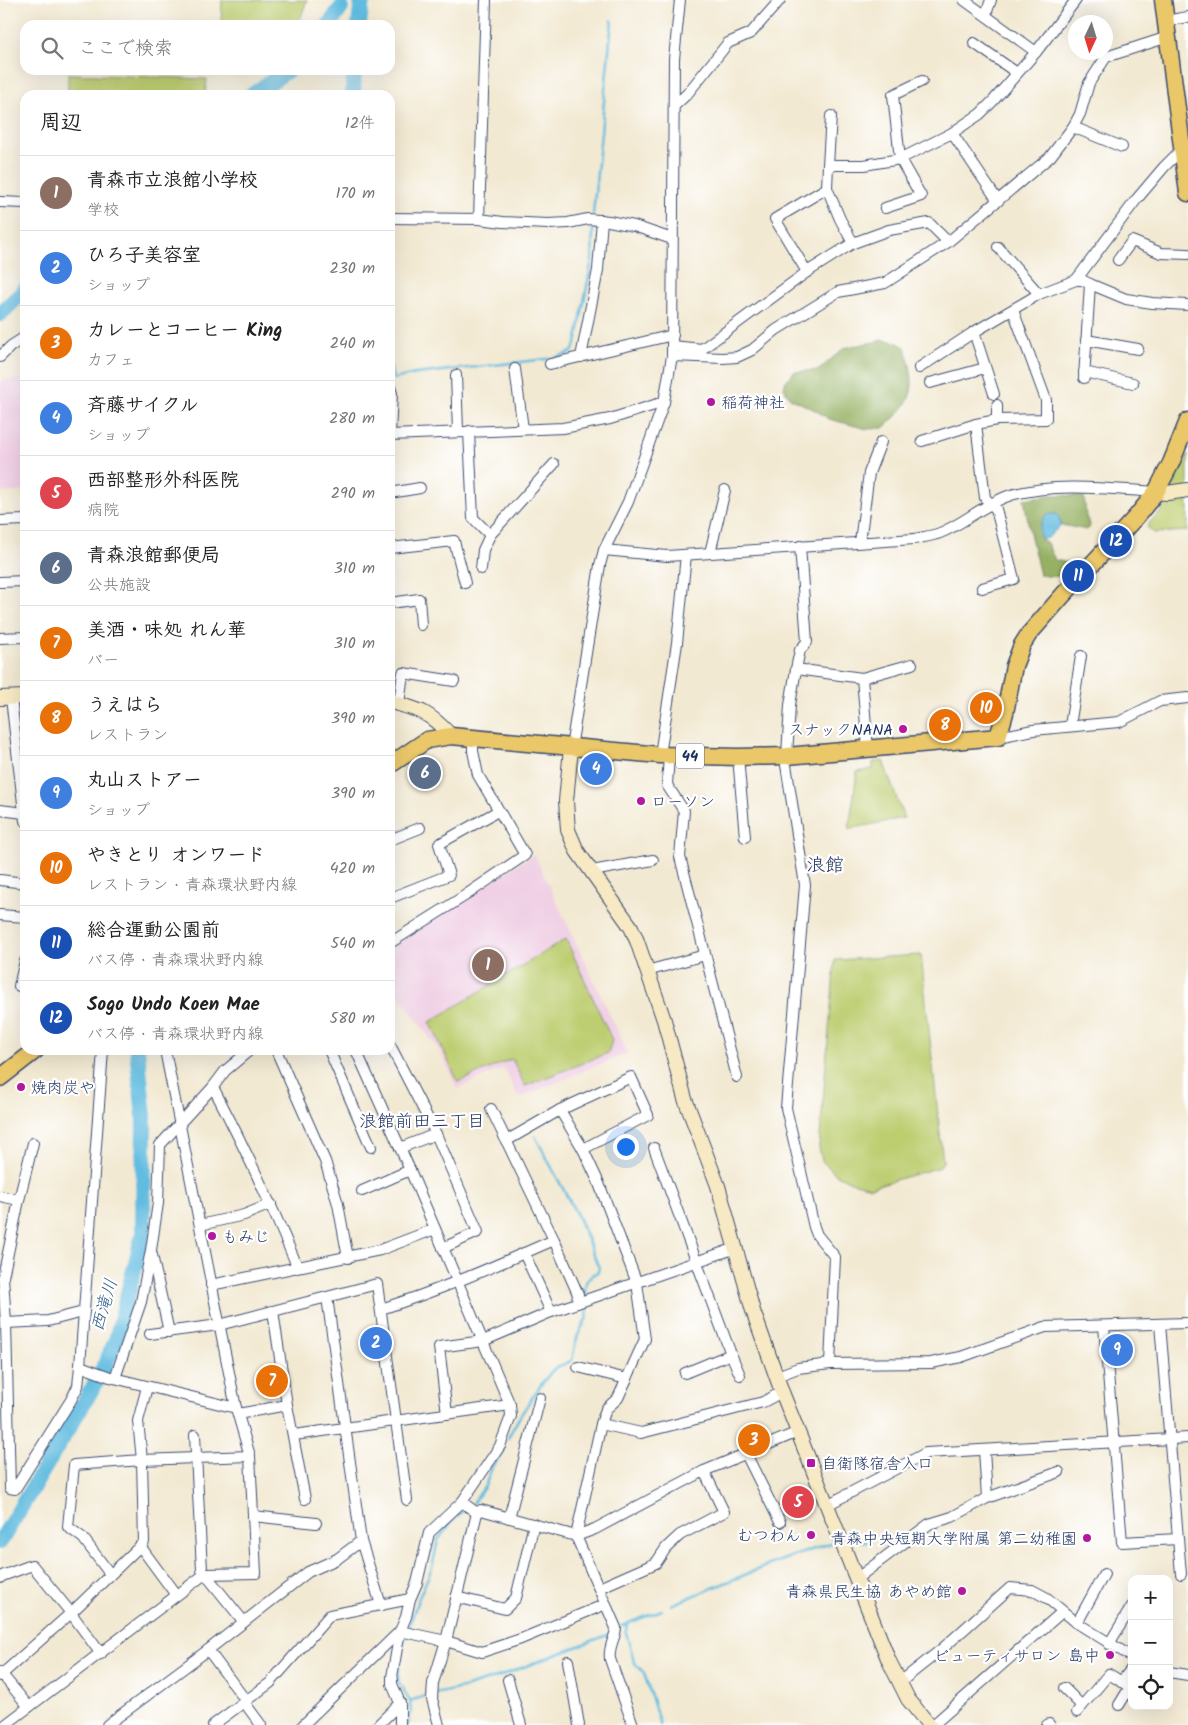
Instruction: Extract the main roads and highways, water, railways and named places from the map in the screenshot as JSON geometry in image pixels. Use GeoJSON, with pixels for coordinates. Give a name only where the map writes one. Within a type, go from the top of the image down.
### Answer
{"type":"FeatureCollection","features":[{"type":"Feature","properties":{"kind":"main road"},"geometry":{"type":"LineString","coordinates":[[1162,0],[1188,193]]}},
{"type":"Feature","properties":{"kind":"main road","name":"44"},"geometry":{"type":"LineString","coordinates":[[395,762],[427,740],[451,736],[664,755],[738,757],[787,756],[998,736],[1018,654],[1029,634],[1156,492],[1172,463],[1188,421]]}},
{"type":"Feature","properties":{"kind":"main road"},"geometry":{"type":"LineString","coordinates":[[0,1078],[30,1055]]}},
{"type":"Feature","properties":{"kind":"water"},"geometry":{"type":"Polygon","coordinates":[[[1046,515],[1058,515],[1061,525],[1048,538],[1041,539],[1040,526],[1043,520],[1046,515]]]}},
{"type":"Feature","properties":{"kind":"waterway","name":"西滝川"},"geometry":{"type":"LineString","coordinates":[[360,20],[362,0]]}},
{"type":"Feature","properties":{"kind":"waterway","name":"西滝川"},"geometry":{"type":"LineString","coordinates":[[333,20],[341,8]]}},
{"type":"Feature","properties":{"kind":"waterway"},"geometry":{"type":"LineString","coordinates":[[593,214],[612,20]]}},
{"type":"Feature","properties":{"kind":"waterway","name":"西滝川"},"geometry":{"type":"LineString","coordinates":[[259,90],[281,75]]}},
{"type":"Feature","properties":{"kind":"waterway","name":"西滝川"},"geometry":{"type":"LineString","coordinates":[[353,90],[354,75]]}},
{"type":"Feature","properties":{"kind":"waterway"},"geometry":{"type":"LineString","coordinates":[[395,379],[416,374],[555,358],[572,352],[576,344],[592,260],[593,227]]}},
{"type":"Feature","properties":{"kind":"waterway","name":"西滝川"},"geometry":{"type":"LineString","coordinates":[[0,314],[20,295]]}},
{"type":"Feature","properties":{"kind":"waterway","name":"西滝川"},"geometry":{"type":"LineString","coordinates":[[0,1542],[92,1389],[116,1340],[143,1235],[144,1116],[138,1055]]}},
{"type":"Feature","properties":{"kind":"waterway"},"geometry":{"type":"LineString","coordinates":[[535,1136],[578,1217],[599,1268],[598,1272],[586,1282],[585,1298]]}},
{"type":"Feature","properties":{"kind":"waterway"},"geometry":{"type":"LineString","coordinates":[[508,1438],[543,1382],[555,1368],[572,1360],[578,1336],[587,1316],[586,1303]]}},
{"type":"Feature","properties":{"kind":"waterway"},"geometry":{"type":"LineString","coordinates":[[473,1503],[485,1486],[493,1465],[501,1456],[504,1448]]}},
{"type":"Feature","properties":{"kind":"waterway"},"geometry":{"type":"LineString","coordinates":[[409,1626],[432,1568],[438,1540],[452,1521],[465,1509]]}},
{"type":"Feature","properties":{"kind":"waterway"},"geometry":{"type":"LineString","coordinates":[[846,1538],[868,1542]]}},
{"type":"Feature","properties":{"kind":"waterway"},"geometry":{"type":"LineString","coordinates":[[671,1605],[774,1563],[834,1542]]}},
{"type":"Feature","properties":{"kind":"waterway"},"geometry":{"type":"LineString","coordinates":[[621,1626],[662,1610]]}},
{"type":"Feature","properties":{"kind":"waterway"},"geometry":{"type":"LineString","coordinates":[[627,1624],[626,1632],[634,1662],[644,1673],[660,1725]]}},
{"type":"Feature","properties":{"kind":"waterway"},"geometry":{"type":"LineString","coordinates":[[435,1694],[495,1678],[610,1634]]}},
{"type":"Feature","properties":{"kind":"waterway"},"geometry":{"type":"LineString","coordinates":[[400,1658],[405,1637]]}},
{"type":"Feature","properties":{"kind":"waterway"},"geometry":{"type":"LineString","coordinates":[[399,1665],[398,1681],[410,1701],[411,1712],[408,1725]]}},
{"type":"Feature","properties":{"kind":"waterway"},"geometry":{"type":"LineString","coordinates":[[410,1701],[425,1696]]}},
{"type":"Feature","properties":{"kind":"place","name":"稲荷神社"},"geometry":{"type":"Point","coordinates":[711,402]}},
{"type":"Feature","properties":{"kind":"place","name":"Sogo Undo Koen Mae"},"geometry":{"type":"Point","coordinates":[1116,541]}},
{"type":"Feature","properties":{"kind":"place","name":"総合運動公園前"},"geometry":{"type":"Point","coordinates":[1078,576]}},
{"type":"Feature","properties":{"kind":"place","name":"やきとり オンワード"},"geometry":{"type":"Point","coordinates":[986,708]}},
{"type":"Feature","properties":{"kind":"place","name":"うえはら"},"geometry":{"type":"Point","coordinates":[945,725]}},
{"type":"Feature","properties":{"kind":"place","name":"スナックNANA"},"geometry":{"type":"Point","coordinates":[903,729]}},
{"type":"Feature","properties":{"kind":"place","name":"斉藤サイクル"},"geometry":{"type":"Point","coordinates":[596,769]}},
{"type":"Feature","properties":{"kind":"place","name":"青森浪館郵便局"},"geometry":{"type":"Point","coordinates":[425,773]}},
{"type":"Feature","properties":{"kind":"place","name":"ローソン"},"geometry":{"type":"Point","coordinates":[641,801]}},
{"type":"Feature","properties":{"kind":"place","name":"青森市立浪館小学校"},"geometry":{"type":"Point","coordinates":[488,965]}},
{"type":"Feature","properties":{"kind":"place","name":"焼肉炭や"},"geometry":{"type":"Point","coordinates":[21,1087]}},
{"type":"Feature","properties":{"kind":"place","name":"もみじ"},"geometry":{"type":"Point","coordinates":[212,1236]}},
{"type":"Feature","properties":{"kind":"place","name":"ひろ子美容室"},"geometry":{"type":"Point","coordinates":[376,1343]}},
{"type":"Feature","properties":{"kind":"place","name":"丸山ストアー"},"geometry":{"type":"Point","coordinates":[1117,1350]}},
{"type":"Feature","properties":{"kind":"place","name":"美酒・味処 れん華"},"geometry":{"type":"Point","coordinates":[272,1381]}},
{"type":"Feature","properties":{"kind":"place","name":"カレーとコーヒー King"},"geometry":{"type":"Point","coordinates":[754,1440]}},
{"type":"Feature","properties":{"kind":"place","name":"自衛隊宿舎入口"},"geometry":{"type":"Point","coordinates":[811,1463]}},
{"type":"Feature","properties":{"kind":"place","name":"西部整形外科医院"},"geometry":{"type":"Point","coordinates":[798,1502]}},
{"type":"Feature","properties":{"kind":"place","name":"むつわん"},"geometry":{"type":"Point","coordinates":[811,1535]}},
{"type":"Feature","properties":{"kind":"place","name":"青森中央短期大学附属 第二幼稚園"},"geometry":{"type":"Point","coordinates":[1087,1538]}},
{"type":"Feature","properties":{"kind":"place","name":"青森県民生協 あやめ館"},"geometry":{"type":"Point","coordinates":[962,1591]}},
{"type":"Feature","properties":{"kind":"place","name":"ビューティサロン 島中"},"geometry":{"type":"Point","coordinates":[1110,1655]}},
{"type":"Feature","properties":{"kind":"district","name":"浪館"},"geometry":{"type":"Point","coordinates":[825,864]}},
{"type":"Feature","properties":{"kind":"district","name":"浪館前田三丁目"},"geometry":{"type":"Point","coordinates":[422,1121]}}]}
